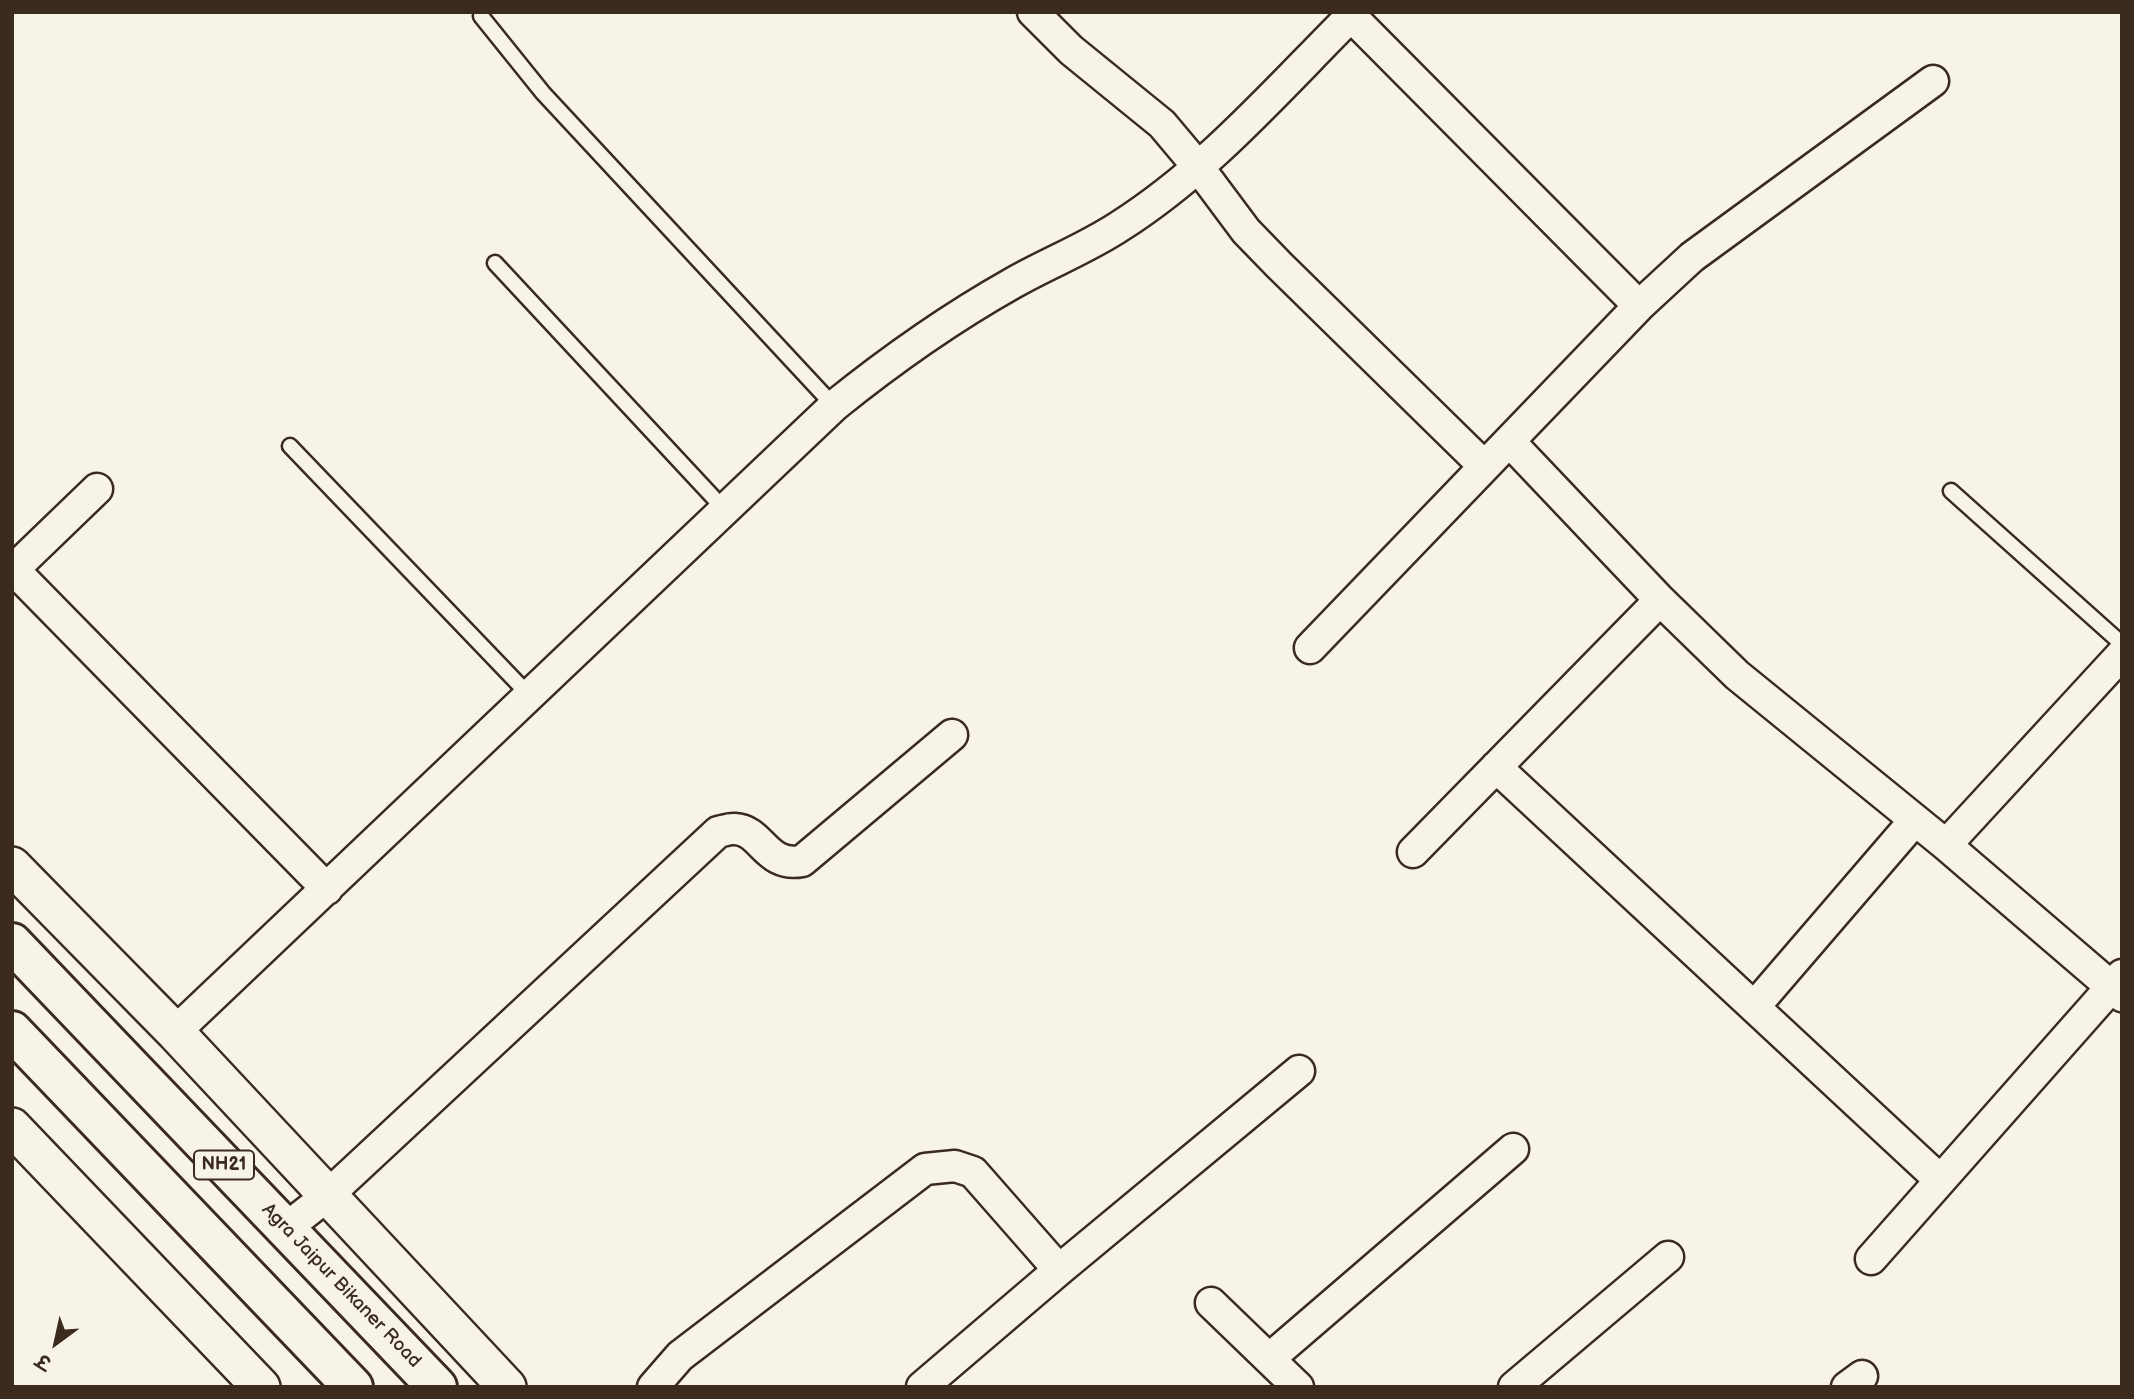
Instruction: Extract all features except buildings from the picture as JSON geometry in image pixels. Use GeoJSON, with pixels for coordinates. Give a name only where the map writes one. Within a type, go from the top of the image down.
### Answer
{"type":"FeatureCollection","features":[{"type":"Feature","properties":{"kind":"highway","name":"Agra Jaipur Bikaner Road"},"geometry":{"type":"LineString","coordinates":[[12,943],[437,1387]]}},
{"type":"Feature","properties":{"kind":"highway"},"geometry":{"type":"LineString","coordinates":[[12,1031],[353,1387]]}},
{"type":"Feature","properties":{"kind":"street"},"geometry":{"type":"LineString","coordinates":[[1033,12],[1071,50],[1162,124],[1246,231],[1484,466]]}},
{"type":"Feature","properties":{"kind":"street"},"geometry":{"type":"LineString","coordinates":[[175,1032],[834,406],[946,322],[1016,281],[1119,227],[1199,168],[1349,14],[1639,306]]}},
{"type":"Feature","properties":{"kind":"street"},"geometry":{"type":"LineString","coordinates":[[1310,648],[1639,306],[1702,249],[1933,81]]}},
{"type":"Feature","properties":{"kind":"street"},"geometry":{"type":"LineString","coordinates":[[1510,442],[1660,600],[1737,675],[2118,986],[1871,1259]]}},
{"type":"Feature","properties":{"kind":"street"},"geometry":{"type":"LineString","coordinates":[[97,489],[13,570],[327,889]]}},
{"type":"Feature","properties":{"kind":"street"},"geometry":{"type":"LineString","coordinates":[[1413,852],[1660,600]]}},
{"type":"Feature","properties":{"kind":"street"},"geometry":{"type":"LineString","coordinates":[[1946,845],[2122,654]]}},
{"type":"Feature","properties":{"kind":"street"},"geometry":{"type":"LineString","coordinates":[[285,1229],[327,1196],[719,832],[736,828],[750,835],[770,855],[789,864],[802,861],[952,736]]}},
{"type":"Feature","properties":{"kind":"street"},"geometry":{"type":"LineString","coordinates":[[1496,767],[1940,1180]]}},
{"type":"Feature","properties":{"kind":"street"},"geometry":{"type":"LineString","coordinates":[[1755,1006],[1915,820]]}},
{"type":"Feature","properties":{"kind":"street"},"geometry":{"type":"LineString","coordinates":[[12,866],[175,1032],[508,1387]]}},
{"type":"Feature","properties":{"kind":"street"},"geometry":{"type":"LineString","coordinates":[[922,1387],[1299,1071]]}},
{"type":"Feature","properties":{"kind":"street"},"geometry":{"type":"LineString","coordinates":[[12,1127],[261,1387]]}},
{"type":"Feature","properties":{"kind":"street"},"geometry":{"type":"LineString","coordinates":[[1269,1359],[1513,1149]]}},
{"type":"Feature","properties":{"kind":"street"},"geometry":{"type":"LineString","coordinates":[[653,1387],[680,1356],[925,1169],[955,1166],[973,1172],[1059,1270]]}},
{"type":"Feature","properties":{"kind":"street"},"geometry":{"type":"LineString","coordinates":[[1514,1387],[1668,1257]]}},
{"type":"Feature","properties":{"kind":"street"},"geometry":{"type":"LineString","coordinates":[[1211,1303],[1298,1387]]}},
{"type":"Feature","properties":{"kind":"lane"},"geometry":{"type":"LineString","coordinates":[[481,16],[543,93],[834,406]]}},
{"type":"Feature","properties":{"kind":"lane"},"geometry":{"type":"LineString","coordinates":[[495,263],[725,510]]}},
{"type":"Feature","properties":{"kind":"lane"},"geometry":{"type":"LineString","coordinates":[[290,446],[530,696]]}},
{"type":"Feature","properties":{"kind":"lane"},"geometry":{"type":"LineString","coordinates":[[1951,491],[2122,643]]}}]}
